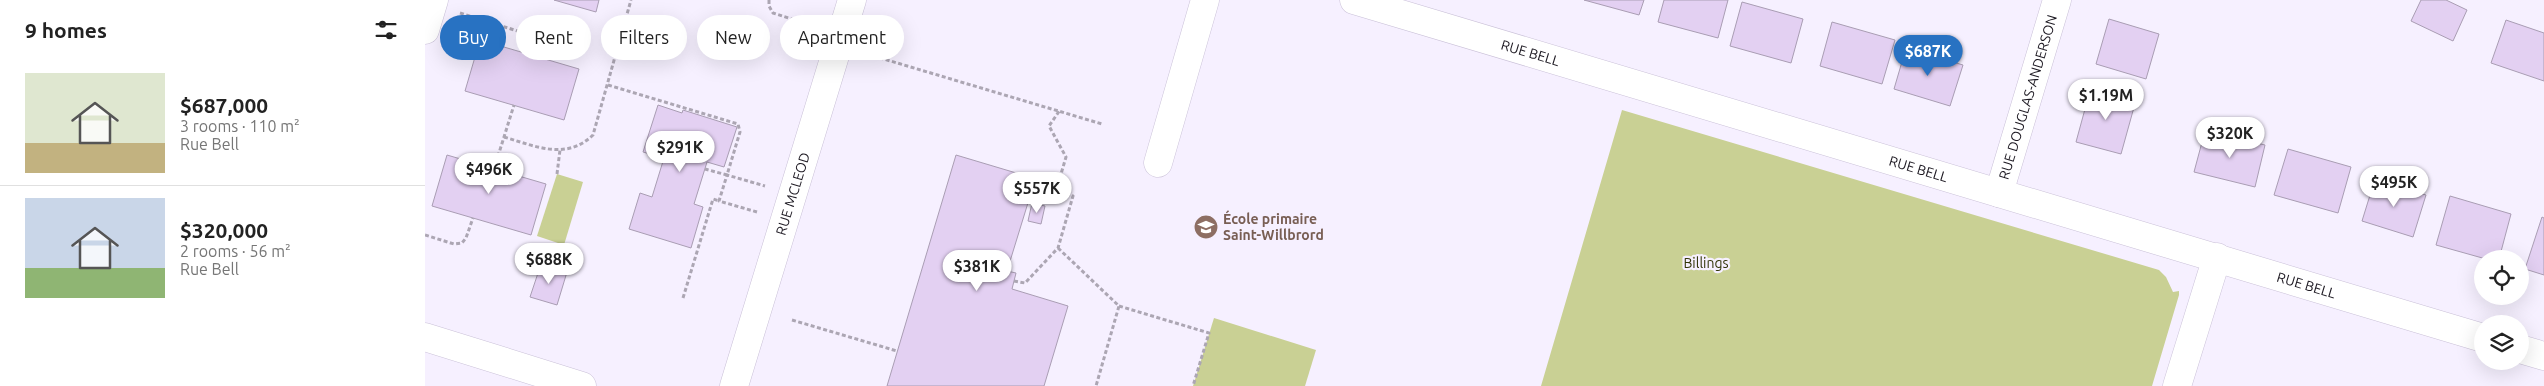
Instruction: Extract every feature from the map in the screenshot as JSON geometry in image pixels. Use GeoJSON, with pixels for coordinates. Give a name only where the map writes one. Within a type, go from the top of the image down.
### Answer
{"type":"FeatureCollection","features":[{"type":"Feature","properties":{"kind":"street","name":"RUE MCLEOD"},"geometry":{"type":"LineString","coordinates":[[734,386],[852,0]]}},
{"type":"Feature","properties":{"kind":"street"},"geometry":{"type":"LineString","coordinates":[[1158,163],[1205,0]]}},
{"type":"Feature","properties":{"kind":"street","name":"RUE BELL"},"geometry":{"type":"LineString","coordinates":[[1354,0],[2474,335]]}},
{"type":"Feature","properties":{"kind":"street","name":"RUE DOUGLAS-ANDERSON"},"geometry":{"type":"LineString","coordinates":[[1999,194],[2057,0]]}},
{"type":"Feature","properties":{"kind":"street"},"geometry":{"type":"LineString","coordinates":[[425,30],[446,6]]}},
{"type":"Feature","properties":{"kind":"street"},"geometry":{"type":"LineString","coordinates":[[2177,386],[2217,258]]}},
{"type":"Feature","properties":{"kind":"street"},"geometry":{"type":"LineString","coordinates":[[425,337],[582,386]]}},
{"type":"Feature","properties":{"kind":"street"},"geometry":{"type":"LineString","coordinates":[[2529,352],[2544,356]]}},
{"type":"Feature","properties":{"kind":"path"},"geometry":{"type":"LineString","coordinates":[[504,137],[547,149],[561,150],[578,146],[593,135],[631,0]]}},
{"type":"Feature","properties":{"kind":"path"},"geometry":{"type":"LineString","coordinates":[[769,0],[773,13],[780,15]]}},
{"type":"Feature","properties":{"kind":"path"},"geometry":{"type":"LineString","coordinates":[[446,6],[516,30]]}},
{"type":"Feature","properties":{"kind":"path"},"geometry":{"type":"LineString","coordinates":[[888,60],[1060,110],[1101,124]]}},
{"type":"Feature","properties":{"kind":"path"},"geometry":{"type":"LineString","coordinates":[[608,85],[737,124],[741,132],[719,201]]}},
{"type":"Feature","properties":{"kind":"path"},"geometry":{"type":"LineString","coordinates":[[494,169],[514,105]]}},
{"type":"Feature","properties":{"kind":"path"},"geometry":{"type":"LineString","coordinates":[[1056,191],[1066,157],[1049,126],[1060,110]]}},
{"type":"Feature","properties":{"kind":"path"},"geometry":{"type":"LineString","coordinates":[[557,174],[561,150]]}},
{"type":"Feature","properties":{"kind":"path"},"geometry":{"type":"LineString","coordinates":[[705,169],[765,186]]}},
{"type":"Feature","properties":{"kind":"path"},"geometry":{"type":"LineString","coordinates":[[1014,281],[1025,283],[1058,248],[1073,196],[1041,188]]}},
{"type":"Feature","properties":{"kind":"path"},"geometry":{"type":"LineString","coordinates":[[683,298],[713,198],[757,212]]}},
{"type":"Feature","properties":{"kind":"path"},"geometry":{"type":"LineString","coordinates":[[425,235],[454,244],[462,243],[466,238],[473,218]]}},
{"type":"Feature","properties":{"kind":"path"},"geometry":{"type":"LineString","coordinates":[[1058,248],[1119,306],[1209,333],[1193,386]]}},
{"type":"Feature","properties":{"kind":"path"},"geometry":{"type":"LineString","coordinates":[[1095,386],[1119,306]]}},
{"type":"Feature","properties":{"kind":"path"},"geometry":{"type":"LineString","coordinates":[[792,320],[897,352]]}},
{"type":"Feature","properties":{"kind":"green space","name":"Billings"},"geometry":{"type":"Polygon","coordinates":[[[1622,110],[2159,270],[2166,277],[2173,292],[2179,291],[2179,295],[2152,386],[1541,386],[1622,110]]]}},
{"type":"Feature","properties":{"kind":"green space"},"geometry":{"type":"Polygon","coordinates":[[[557,174],[583,182],[564,245],[537,236],[557,174]]]}},
{"type":"Feature","properties":{"kind":"green space"},"geometry":{"type":"Polygon","coordinates":[[[1214,318],[1316,350],[1305,386],[1193,386],[1214,318]]]}},
{"type":"Feature","properties":{"kind":"building"},"geometry":{"type":"Polygon","coordinates":[[[554,0],[599,0],[596,12],[554,0]]]}},
{"type":"Feature","properties":{"kind":"building"},"geometry":{"type":"Polygon","coordinates":[[[1584,0],[1644,0],[1639,15],[1584,0]]]}},
{"type":"Feature","properties":{"kind":"building"},"geometry":{"type":"Polygon","coordinates":[[[1664,0],[1728,0],[1718,38],[1658,22],[1664,0]]]}},
{"type":"Feature","properties":{"kind":"building"},"geometry":{"type":"Polygon","coordinates":[[[2421,0],[2446,0],[2467,10],[2453,41],[2411,21],[2421,0]]]}},
{"type":"Feature","properties":{"kind":"building"},"geometry":{"type":"Polygon","coordinates":[[[1742,2],[1803,19],[1791,63],[1730,46],[1742,2]]]}},
{"type":"Feature","properties":{"kind":"building"},"geometry":{"type":"Polygon","coordinates":[[[2109,19],[2159,34],[2146,79],[2096,64],[2109,19]]]}},
{"type":"Feature","properties":{"kind":"building"},"geometry":{"type":"Polygon","coordinates":[[[2506,20],[2544,33],[2544,81],[2491,63],[2506,20]]]}},
{"type":"Feature","properties":{"kind":"building"},"geometry":{"type":"Polygon","coordinates":[[[1832,22],[1895,40],[1882,84],[1820,66],[1832,22]]]}},
{"type":"Feature","properties":{"kind":"building"},"geometry":{"type":"Polygon","coordinates":[[[506,48],[516,51],[516,60],[548,60],[579,69],[564,120],[465,91],[474,60],[506,60],[506,48]]]}},
{"type":"Feature","properties":{"kind":"building"},"geometry":{"type":"Polygon","coordinates":[[[1906,48],[1963,65],[1950,106],[1894,89],[1906,48]]]}},
{"type":"Feature","properties":{"kind":"building"},"geometry":{"type":"Polygon","coordinates":[[[2091,87],[2136,100],[2121,154],[2076,142],[2091,87]]]}},
{"type":"Feature","properties":{"kind":"building"},"geometry":{"type":"Polygon","coordinates":[[[658,105],[682,113],[683,110],[737,127],[724,167],[707,162],[694,204],[703,207],[691,248],[629,229],[640,193],[652,197],[664,158],[643,152],[658,105]]]}},
{"type":"Feature","properties":{"kind":"building"},"geometry":{"type":"Polygon","coordinates":[[[2205,131],[2265,145],[2255,187],[2194,172],[2205,131]]]}},
{"type":"Feature","properties":{"kind":"building"},"geometry":{"type":"Polygon","coordinates":[[[2288,149],[2351,167],[2338,213],[2274,195],[2288,149]]]}},
{"type":"Feature","properties":{"kind":"building"},"geometry":{"type":"Polygon","coordinates":[[[447,155],[546,184],[531,235],[432,206],[447,155]]]}},
{"type":"Feature","properties":{"kind":"building"},"geometry":{"type":"Polygon","coordinates":[[[956,155],[1043,181],[1039,195],[1031,193],[1007,271],[1016,273],[1012,289],[1068,306],[1044,386],[887,386],[956,155]]]}},
{"type":"Feature","properties":{"kind":"building"},"geometry":{"type":"Polygon","coordinates":[[[2375,179],[2426,195],[2413,237],[2362,221],[2375,179]]]}},
{"type":"Feature","properties":{"kind":"building"},"geometry":{"type":"Polygon","coordinates":[[[2450,196],[2511,214],[2501,250],[2474,250],[2474,256],[2436,245],[2450,196]]]}},
{"type":"Feature","properties":{"kind":"building"},"geometry":{"type":"Polygon","coordinates":[[[1032,203],[1045,206],[1041,224],[1028,221],[1032,203]]]}},
{"type":"Feature","properties":{"kind":"building"},"geometry":{"type":"Polygon","coordinates":[[[2542,217],[2544,218],[2544,275],[2529,270],[2529,257],[2542,217]]]}},
{"type":"Feature","properties":{"kind":"building"},"geometry":{"type":"Polygon","coordinates":[[[541,264],[567,272],[557,305],[530,297],[541,264]]]}},
{"type":"Feature","properties":{"kind":"place","name":"École primaire Saint-Willbrord"},"geometry":{"type":"Point","coordinates":[1206,227]}}]}
